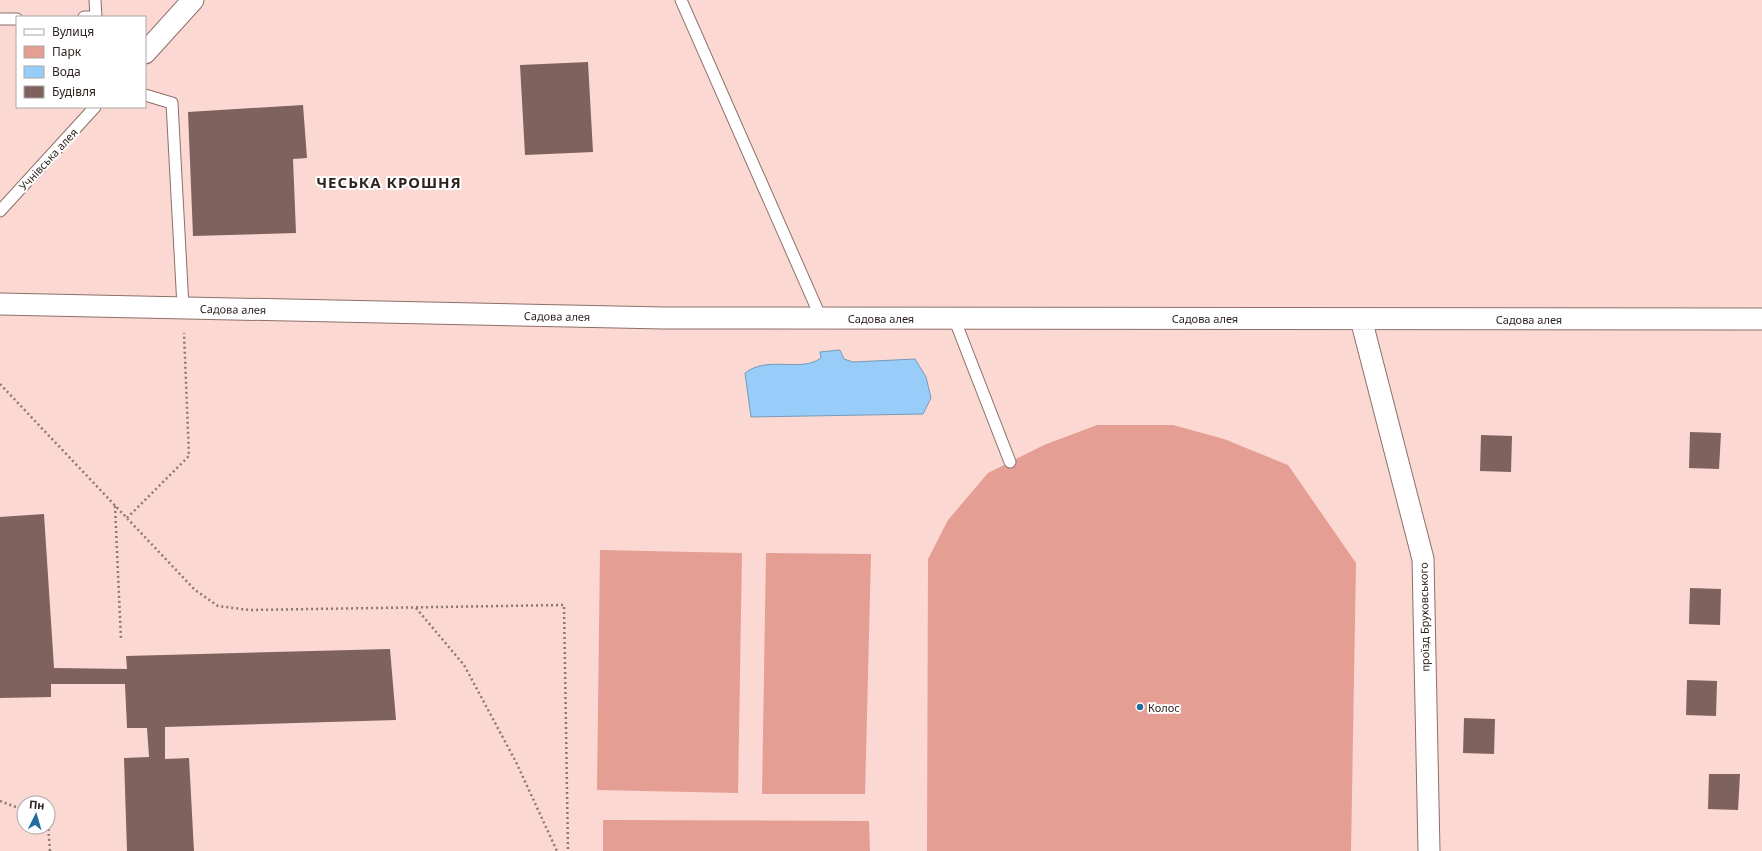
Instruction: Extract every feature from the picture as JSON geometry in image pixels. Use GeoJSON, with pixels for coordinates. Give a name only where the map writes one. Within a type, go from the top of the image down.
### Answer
{"type":"FeatureCollection","features":[{"type":"Feature","properties":{"kind":"street"},"geometry":{"type":"LineString","coordinates":[[146,52],[193,0]]}},
{"type":"Feature","properties":{"kind":"street","name":"Садова алея"},"geometry":{"type":"LineString","coordinates":[[0,304],[664,318],[1762,319]]}},
{"type":"Feature","properties":{"kind":"street","name":"проїзд Бруховського"},"geometry":{"type":"LineString","coordinates":[[1361,319],[1423,559],[1429,851]]}},
{"type":"Feature","properties":{"kind":"lane"},"geometry":{"type":"LineString","coordinates":[[95,0],[96,16]]}},
{"type":"Feature","properties":{"kind":"lane"},"geometry":{"type":"LineString","coordinates":[[681,0],[822,318]]}},
{"type":"Feature","properties":{"kind":"lane"},"geometry":{"type":"LineString","coordinates":[[0,19],[16,19]]}},
{"type":"Feature","properties":{"kind":"lane"},"geometry":{"type":"LineString","coordinates":[[146,95],[172,103],[183,307]]}},
{"type":"Feature","properties":{"kind":"lane","name":"Учнівська алея"},"geometry":{"type":"LineString","coordinates":[[0,211],[94,108]]}},
{"type":"Feature","properties":{"kind":"lane"},"geometry":{"type":"LineString","coordinates":[[954,318],[1010,462]]}},
{"type":"Feature","properties":{"kind":"path"},"geometry":{"type":"LineString","coordinates":[[127,518],[189,456],[183,307]]}},
{"type":"Feature","properties":{"kind":"path"},"geometry":{"type":"LineString","coordinates":[[0,384],[195,590],[218,606],[250,610],[564,605],[568,851]]}},
{"type":"Feature","properties":{"kind":"path"},"geometry":{"type":"LineString","coordinates":[[115,505],[121,640]]}},
{"type":"Feature","properties":{"kind":"path"},"geometry":{"type":"LineString","coordinates":[[416,607],[464,665],[516,762],[557,851]]}},
{"type":"Feature","properties":{"kind":"path"},"geometry":{"type":"LineString","coordinates":[[0,801],[16,807]]}},
{"type":"Feature","properties":{"kind":"path"},"geometry":{"type":"LineString","coordinates":[[49,835],[50,851]]}},
{"type":"Feature","properties":{"kind":"green space","name":"Колос"},"geometry":{"type":"Polygon","coordinates":[[[1097,425],[1173,425],[1224,439],[1288,465],[1356,563],[1351,851],[927,851],[928,559],[948,520],[988,473],[1044,445],[1097,425]]]}},
{"type":"Feature","properties":{"kind":"green space"},"geometry":{"type":"Polygon","coordinates":[[[600,550],[742,553],[738,793],[597,790],[600,550]]]}},
{"type":"Feature","properties":{"kind":"green space"},"geometry":{"type":"Polygon","coordinates":[[[766,553],[871,554],[865,794],[762,794],[766,553]]]}},
{"type":"Feature","properties":{"kind":"green space"},"geometry":{"type":"Polygon","coordinates":[[[603,820],[869,821],[870,851],[603,851],[603,820]]]}},
{"type":"Feature","properties":{"kind":"water"},"geometry":{"type":"Polygon","coordinates":[[[840,350],[844,359],[853,362],[915,359],[926,377],[931,398],[923,414],[751,417],[745,373],[764,365],[794,365],[813,362],[821,358],[820,352],[840,350]]]}},
{"type":"Feature","properties":{"kind":"building"},"geometry":{"type":"Polygon","coordinates":[[[588,62],[593,152],[525,155],[520,65],[588,62]]]}},
{"type":"Feature","properties":{"kind":"building"},"geometry":{"type":"Polygon","coordinates":[[[303,105],[307,158],[293,159],[296,233],[193,236],[188,112],[303,105]]]}},
{"type":"Feature","properties":{"kind":"building"},"geometry":{"type":"Polygon","coordinates":[[[1690,432],[1721,433],[1719,469],[1689,468],[1690,432]]]}},
{"type":"Feature","properties":{"kind":"building"},"geometry":{"type":"Polygon","coordinates":[[[1481,435],[1512,436],[1511,472],[1480,471],[1481,435]]]}},
{"type":"Feature","properties":{"kind":"building"},"geometry":{"type":"Polygon","coordinates":[[[44,514],[54,668],[127,669],[126,656],[390,649],[396,720],[165,727],[165,759],[189,758],[194,851],[127,851],[124,758],[149,757],[147,728],[127,728],[125,684],[51,684],[51,697],[0,698],[0,517],[44,514]]]}},
{"type":"Feature","properties":{"kind":"building"},"geometry":{"type":"Polygon","coordinates":[[[1690,588],[1721,589],[1720,625],[1689,624],[1690,588]]]}},
{"type":"Feature","properties":{"kind":"building"},"geometry":{"type":"Polygon","coordinates":[[[1687,680],[1717,681],[1716,716],[1686,715],[1687,680]]]}},
{"type":"Feature","properties":{"kind":"building"},"geometry":{"type":"Polygon","coordinates":[[[1464,718],[1495,719],[1494,754],[1463,753],[1464,718]]]}},
{"type":"Feature","properties":{"kind":"building"},"geometry":{"type":"Polygon","coordinates":[[[1709,774],[1740,774],[1738,810],[1708,809],[1709,774]]]}},
{"type":"Feature","properties":{"kind":"place","name":"Колос"},"geometry":{"type":"Point","coordinates":[1140,707]}},
{"type":"Feature","properties":{"kind":"district","name":"ЧЕСЬКА КРОШНЯ"},"geometry":{"type":"Point","coordinates":[389,182]}}]}
